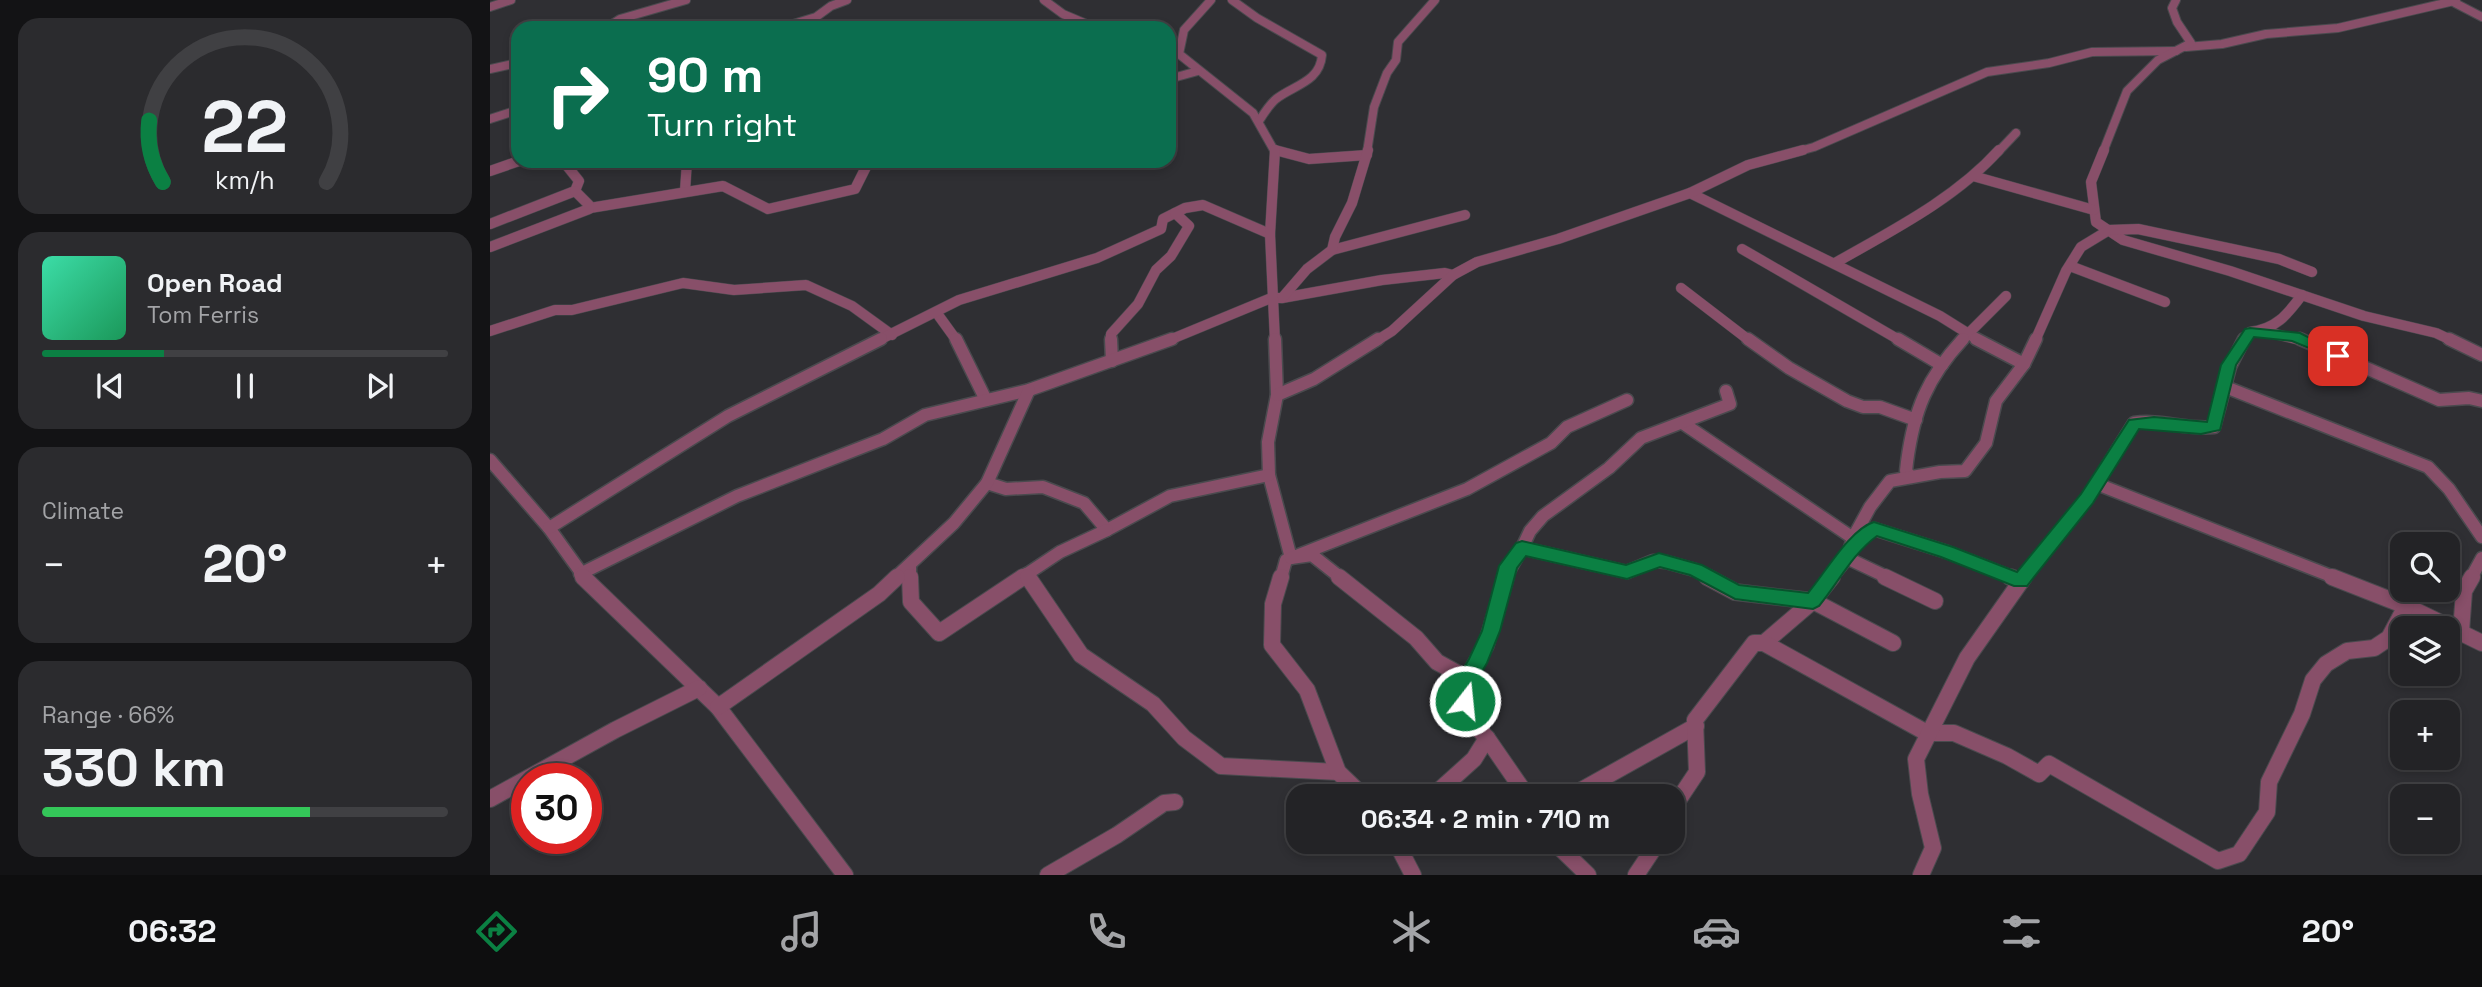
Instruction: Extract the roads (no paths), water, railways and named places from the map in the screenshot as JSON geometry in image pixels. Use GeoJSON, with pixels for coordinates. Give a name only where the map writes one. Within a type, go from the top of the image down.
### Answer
{"type":"FeatureCollection","features":[{"type":"Feature","properties":{"kind":"street"},"geometry":{"type":"LineString","coordinates":[[490,7],[511,0]]}},
{"type":"Feature","properties":{"kind":"street"},"geometry":{"type":"LineString","coordinates":[[617,21],[686,0]]}},
{"type":"Feature","properties":{"kind":"street"},"geometry":{"type":"LineString","coordinates":[[804,21],[817,17],[831,6],[847,0]]}},
{"type":"Feature","properties":{"kind":"street"},"geometry":{"type":"LineString","coordinates":[[1044,0],[1063,14],[1080,21]]}},
{"type":"Feature","properties":{"kind":"street"},"geometry":{"type":"LineString","coordinates":[[1211,0],[1189,20],[1181,33],[1179,54],[1253,113],[1275,150],[1270,234],[1277,298],[1277,395],[1268,442],[1269,475],[1291,558]]}},
{"type":"Feature","properties":{"kind":"street"},"geometry":{"type":"LineString","coordinates":[[1233,0],[1257,18],[1322,55],[1320,69],[1305,83],[1268,107],[1259,121]]}},
{"type":"Feature","properties":{"kind":"street"},"geometry":{"type":"LineString","coordinates":[[1332,250],[1335,237],[1352,203],[1367,155],[1374,107],[1387,73],[1396,60],[1398,42],[1435,0]]}},
{"type":"Feature","properties":{"kind":"street"},"geometry":{"type":"LineString","coordinates":[[2176,0],[2172,8],[2177,22],[2191,41],[2186,47]]}},
{"type":"Feature","properties":{"kind":"street"},"geometry":{"type":"LineString","coordinates":[[2426,0],[2436,5]]}},
{"type":"Feature","properties":{"kind":"street"},"geometry":{"type":"LineString","coordinates":[[2482,17],[2455,0],[2339,27],[2266,34],[2176,51],[2158,60],[2127,91],[2091,182],[2096,222],[2123,240],[2230,271],[2364,316],[2436,333],[2482,355]]}},
{"type":"Feature","properties":{"kind":"street"},"geometry":{"type":"LineString","coordinates":[[1277,395],[1314,379],[1392,331],[1453,275],[1478,262],[1558,239],[1690,193],[1748,165],[1814,147],[1987,72],[2049,63],[2092,52],[2176,51]]}},
{"type":"Feature","properties":{"kind":"street"},"geometry":{"type":"LineString","coordinates":[[1176,62],[1193,67]]}},
{"type":"Feature","properties":{"kind":"street"},"geometry":{"type":"LineString","coordinates":[[490,69],[511,64]]}},
{"type":"Feature","properties":{"kind":"street"},"geometry":{"type":"LineString","coordinates":[[1176,76],[1193,67]]}},
{"type":"Feature","properties":{"kind":"street"},"geometry":{"type":"LineString","coordinates":[[490,119],[511,112]]}},
{"type":"Feature","properties":{"kind":"street"},"geometry":{"type":"LineString","coordinates":[[1835,263],[1894,230],[1973,176],[1994,158],[2002,145],[2016,133]]}},
{"type":"Feature","properties":{"kind":"street"},"geometry":{"type":"LineString","coordinates":[[1275,150],[1286,156],[1318,160],[1367,155]]}},
{"type":"Feature","properties":{"kind":"street"},"geometry":{"type":"LineString","coordinates":[[490,171],[511,164]]}},
{"type":"Feature","properties":{"kind":"street"},"geometry":{"type":"LineString","coordinates":[[490,224],[575,191],[579,181],[570,168]]}},
{"type":"Feature","properties":{"kind":"street"},"geometry":{"type":"LineString","coordinates":[[685,191],[687,168]]}},
{"type":"Feature","properties":{"kind":"street"},"geometry":{"type":"LineString","coordinates":[[490,247],[590,208],[685,191],[723,186],[768,209],[855,189],[866,168]]}},
{"type":"Feature","properties":{"kind":"street"},"geometry":{"type":"LineString","coordinates":[[1973,176],[2095,210]]}},
{"type":"Feature","properties":{"kind":"street"},"geometry":{"type":"LineString","coordinates":[[575,191],[590,208]]}},
{"type":"Feature","properties":{"kind":"street"},"geometry":{"type":"LineString","coordinates":[[1690,193],[1940,316],[1966,334],[2024,364]]}},
{"type":"Feature","properties":{"kind":"street"},"geometry":{"type":"LineString","coordinates":[[1163,219],[1203,205],[1270,234]]}},
{"type":"Feature","properties":{"kind":"street"},"geometry":{"type":"LineString","coordinates":[[1175,213],[1189,226]]}},
{"type":"Feature","properties":{"kind":"street"},"geometry":{"type":"LineString","coordinates":[[1277,298],[1307,269],[1332,250],[1465,215]]}},
{"type":"Feature","properties":{"kind":"street"},"geometry":{"type":"LineString","coordinates":[[1163,219],[1189,226]]}},
{"type":"Feature","properties":{"kind":"street"},"geometry":{"type":"LineString","coordinates":[[549,528],[728,416],[959,300],[997,286],[1097,258],[1161,229],[1163,219]]}},
{"type":"Feature","properties":{"kind":"street"},"geometry":{"type":"LineString","coordinates":[[1112,360],[1111,334],[1138,304],[1156,270],[1171,256],[1189,226]]}},
{"type":"Feature","properties":{"kind":"street"},"geometry":{"type":"LineString","coordinates":[[1764,643],[1813,601],[1851,547],[1870,507],[1890,481],[1965,471],[1986,443],[1996,401],[2024,364],[2081,247],[2109,230],[2138,229],[2279,259],[2312,272]]}},
{"type":"Feature","properties":{"kind":"street"},"geometry":{"type":"LineString","coordinates":[[1742,250],[1942,365]]}},
{"type":"Feature","properties":{"kind":"street"},"geometry":{"type":"LineString","coordinates":[[2070,266],[2165,302]]}},
{"type":"Feature","properties":{"kind":"street"},"geometry":{"type":"LineString","coordinates":[[580,574],[737,496],[883,439],[925,415],[1029,390],[1277,298],[1382,280],[1453,275]]}},
{"type":"Feature","properties":{"kind":"street"},"geometry":{"type":"LineString","coordinates":[[490,331],[555,310],[572,310],[682,283],[734,290],[775,285],[816,287],[852,306],[892,335]]}},
{"type":"Feature","properties":{"kind":"street"},"geometry":{"type":"LineString","coordinates":[[1681,288],[1727,326],[1789,368],[1847,401],[1863,407],[1881,407],[1916,420]]}},
{"type":"Feature","properties":{"kind":"street"},"geometry":{"type":"LineString","coordinates":[[2267,332],[2284,320],[2302,295]]}},
{"type":"Feature","properties":{"kind":"street"},"geometry":{"type":"LineString","coordinates":[[1911,477],[1906,471],[1922,396],[1966,334],[2006,296]]}},
{"type":"Feature","properties":{"kind":"street"},"geometry":{"type":"LineString","coordinates":[[936,312],[961,346],[986,400]]}},
{"type":"Feature","properties":{"kind":"street"},"geometry":{"type":"LineString","coordinates":[[1922,875],[1933,848],[1920,794],[1916,759],[1927,733],[1967,657],[2021,581],[2097,484],[2134,424],[2154,423],[2201,429],[2214,426],[2229,365],[2250,332],[2295,337],[2439,400],[2469,398],[2482,401]]}},
{"type":"Feature","properties":{"kind":"street"},"geometry":{"type":"LineString","coordinates":[[2223,386],[2428,467],[2449,489],[2482,537]]}},
{"type":"Feature","properties":{"kind":"street"},"geometry":{"type":"LineString","coordinates":[[718,707],[825,634],[910,567],[954,523],[987,483],[1029,390]]}},
{"type":"Feature","properties":{"kind":"street"},"geometry":{"type":"LineString","coordinates":[[1519,784],[1487,738],[1467,717],[1463,686],[1491,631],[1508,566],[1543,516],[1609,468],[1641,438],[1684,424],[1730,404],[1726,391]]}},
{"type":"Feature","properties":{"kind":"street"},"geometry":{"type":"LineString","coordinates":[[1350,784],[1338,772],[1307,690],[1272,645],[1273,604],[1286,559],[1467,489],[1551,443],[1567,427],[1627,400]]}},
{"type":"Feature","properties":{"kind":"street"},"geometry":{"type":"LineString","coordinates":[[1684,424],[1851,547],[1935,601]]}},
{"type":"Feature","properties":{"kind":"street"},"geometry":{"type":"LineString","coordinates":[[490,460],[549,528],[580,574],[718,707],[845,875]]}},
{"type":"Feature","properties":{"kind":"street"},"geometry":{"type":"LineString","coordinates":[[910,567],[911,602],[939,634],[1060,552],[1170,496],[1269,475]]}},
{"type":"Feature","properties":{"kind":"street"},"geometry":{"type":"LineString","coordinates":[[987,483],[1006,489],[1044,487],[1084,503],[1107,530]]}},
{"type":"Feature","properties":{"kind":"street"},"geometry":{"type":"LineString","coordinates":[[2097,484],[2406,606],[2482,643]]}},
{"type":"Feature","properties":{"kind":"street"},"geometry":{"type":"LineString","coordinates":[[1851,547],[1874,528],[1947,552],[2021,581]]}},
{"type":"Feature","properties":{"kind":"street"},"geometry":{"type":"LineString","coordinates":[[1522,548],[1627,572],[1659,560],[1695,570],[1735,592],[1813,601],[1893,643]]}},
{"type":"Feature","properties":{"kind":"street"},"geometry":{"type":"LineString","coordinates":[[1291,558],[1312,555],[1416,638],[1437,662],[1468,680]]}},
{"type":"Feature","properties":{"kind":"street"},"geometry":{"type":"LineString","coordinates":[[2461,632],[2463,591],[2482,558]]}},
{"type":"Feature","properties":{"kind":"street"},"geometry":{"type":"LineString","coordinates":[[1026,574],[1082,655],[1153,704],[1184,738],[1221,766],[1338,772]]}},
{"type":"Feature","properties":{"kind":"street"},"geometry":{"type":"LineString","coordinates":[[1685,790],[1697,772],[1695,720],[1754,643],[1764,643],[1927,733],[1954,733],[2007,756],[2039,774],[2049,764],[2122,803],[2218,860],[2239,854],[2267,812],[2269,782],[2302,714],[2313,680],[2326,664],[2347,651],[2374,648],[2389,638],[2406,606]]}},
{"type":"Feature","properties":{"kind":"street"},"geometry":{"type":"LineString","coordinates":[[490,799],[615,730],[699,688]]}},
{"type":"Feature","properties":{"kind":"street"},"geometry":{"type":"LineString","coordinates":[[1592,784],[1696,726]]}},
{"type":"Feature","properties":{"kind":"street"},"geometry":{"type":"LineString","coordinates":[[1446,784],[1474,759],[1487,738]]}},
{"type":"Feature","properties":{"kind":"street"},"geometry":{"type":"LineString","coordinates":[[1048,875],[1118,835],[1164,803],[1175,802]]}},
{"type":"Feature","properties":{"kind":"street"},"geometry":{"type":"LineString","coordinates":[[1403,854],[1413,875]]}},
{"type":"Feature","properties":{"kind":"street"},"geometry":{"type":"LineString","coordinates":[[1567,854],[1588,875]]}},
{"type":"Feature","properties":{"kind":"street"},"geometry":{"type":"LineString","coordinates":[[1636,875],[1650,854]]}}]}
